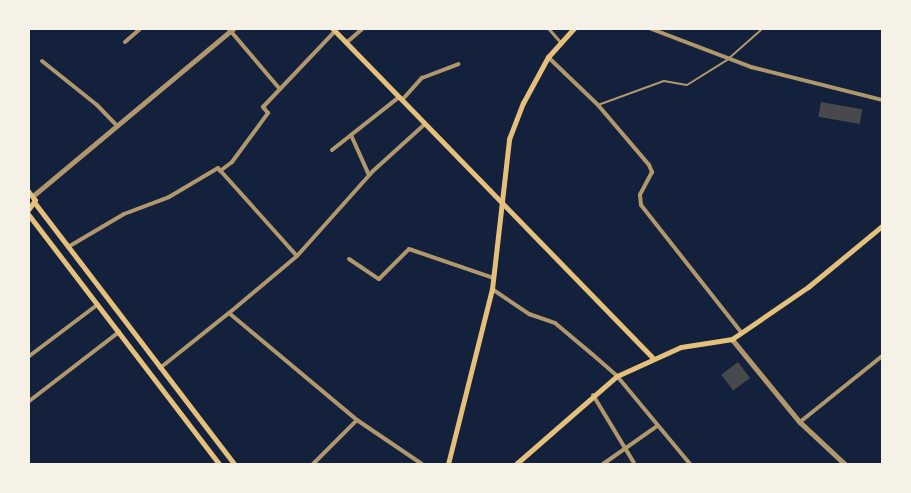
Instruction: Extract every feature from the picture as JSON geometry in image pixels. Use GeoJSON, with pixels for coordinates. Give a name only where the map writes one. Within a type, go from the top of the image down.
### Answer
{"type":"FeatureCollection","features":[{"type":"Feature","properties":{"kind":"main road"},"geometry":{"type":"LineString","coordinates":[[448,465],[492,289],[504,206],[509,139],[523,103],[548,57],[574,28]]}},
{"type":"Feature","properties":{"kind":"main road"},"geometry":{"type":"LineString","coordinates":[[333,30],[652,357]]}},
{"type":"Feature","properties":{"kind":"main road"},"geometry":{"type":"LineString","coordinates":[[31,193],[34,202],[234,465]]}},
{"type":"Feature","properties":{"kind":"main road"},"geometry":{"type":"LineString","coordinates":[[34,202],[28,212],[219,465]]}},
{"type":"Feature","properties":{"kind":"main road"},"geometry":{"type":"LineString","coordinates":[[516,465],[593,394],[617,376],[652,357],[681,346],[732,339],[808,287],[882,226]]}},
{"type":"Feature","properties":{"kind":"street"},"geometry":{"type":"LineString","coordinates":[[125,42],[141,28]]}},
{"type":"Feature","properties":{"kind":"street"},"geometry":{"type":"LineString","coordinates":[[346,43],[363,28]]}},
{"type":"Feature","properties":{"kind":"street"},"geometry":{"type":"LineString","coordinates":[[548,28],[561,43]]}},
{"type":"Feature","properties":{"kind":"street"},"geometry":{"type":"LineString","coordinates":[[649,28],[727,60],[882,100]]}},
{"type":"Feature","properties":{"kind":"street"},"geometry":{"type":"LineString","coordinates":[[31,193],[117,126],[231,29],[280,89]]}},
{"type":"Feature","properties":{"kind":"street"},"geometry":{"type":"LineString","coordinates":[[220,171],[238,154],[268,113],[263,107],[333,30]]}},
{"type":"Feature","properties":{"kind":"street"},"geometry":{"type":"LineString","coordinates":[[548,57],[598,105],[650,165],[652,172],[640,195],[640,206],[741,332]]}},
{"type":"Feature","properties":{"kind":"street"},"geometry":{"type":"LineString","coordinates":[[42,61],[97,105],[117,126]]}},
{"type":"Feature","properties":{"kind":"street"},"geometry":{"type":"LineString","coordinates":[[332,150],[400,99],[422,78],[458,64]]}},
{"type":"Feature","properties":{"kind":"street"},"geometry":{"type":"LineString","coordinates":[[159,368],[297,256],[369,175],[425,124]]}},
{"type":"Feature","properties":{"kind":"street"},"geometry":{"type":"LineString","coordinates":[[351,135],[369,175]]}},
{"type":"Feature","properties":{"kind":"street"},"geometry":{"type":"LineString","coordinates":[[68,247],[124,214],[169,196],[218,168],[297,256]]}},
{"type":"Feature","properties":{"kind":"street"},"geometry":{"type":"LineString","coordinates":[[349,259],[379,279],[409,249],[494,278]]}},
{"type":"Feature","properties":{"kind":"street"},"geometry":{"type":"LineString","coordinates":[[492,289],[529,314],[555,323],[617,376],[690,465]]}},
{"type":"Feature","properties":{"kind":"street"},"geometry":{"type":"LineString","coordinates":[[28,357],[97,304]]}},
{"type":"Feature","properties":{"kind":"street"},"geometry":{"type":"LineString","coordinates":[[229,313],[357,420],[422,465]]}},
{"type":"Feature","properties":{"kind":"street"},"geometry":{"type":"LineString","coordinates":[[28,402],[119,332]]}},
{"type":"Feature","properties":{"kind":"street"},"geometry":{"type":"LineString","coordinates":[[732,339],[800,422],[845,465]]}},
{"type":"Feature","properties":{"kind":"street"},"geometry":{"type":"LineString","coordinates":[[800,422],[882,356]]}},
{"type":"Feature","properties":{"kind":"street"},"geometry":{"type":"LineString","coordinates":[[593,394],[626,446],[634,463]]}},
{"type":"Feature","properties":{"kind":"street"},"geometry":{"type":"LineString","coordinates":[[313,465],[357,420]]}},
{"type":"Feature","properties":{"kind":"street"},"geometry":{"type":"LineString","coordinates":[[603,465],[626,446],[657,426]]}},
{"type":"Feature","properties":{"kind":"lane"},"geometry":{"type":"LineString","coordinates":[[598,105],[664,81],[687,85],[727,60],[763,28]]}},
{"type":"Feature","properties":{"kind":"building"},"geometry":{"type":"Polygon","coordinates":[[[821,102],[862,109],[860,124],[818,117],[821,102]]]}},
{"type":"Feature","properties":{"kind":"building"},"geometry":{"type":"Polygon","coordinates":[[[738,362],[750,378],[733,391],[721,375],[738,362]]]}}]}
